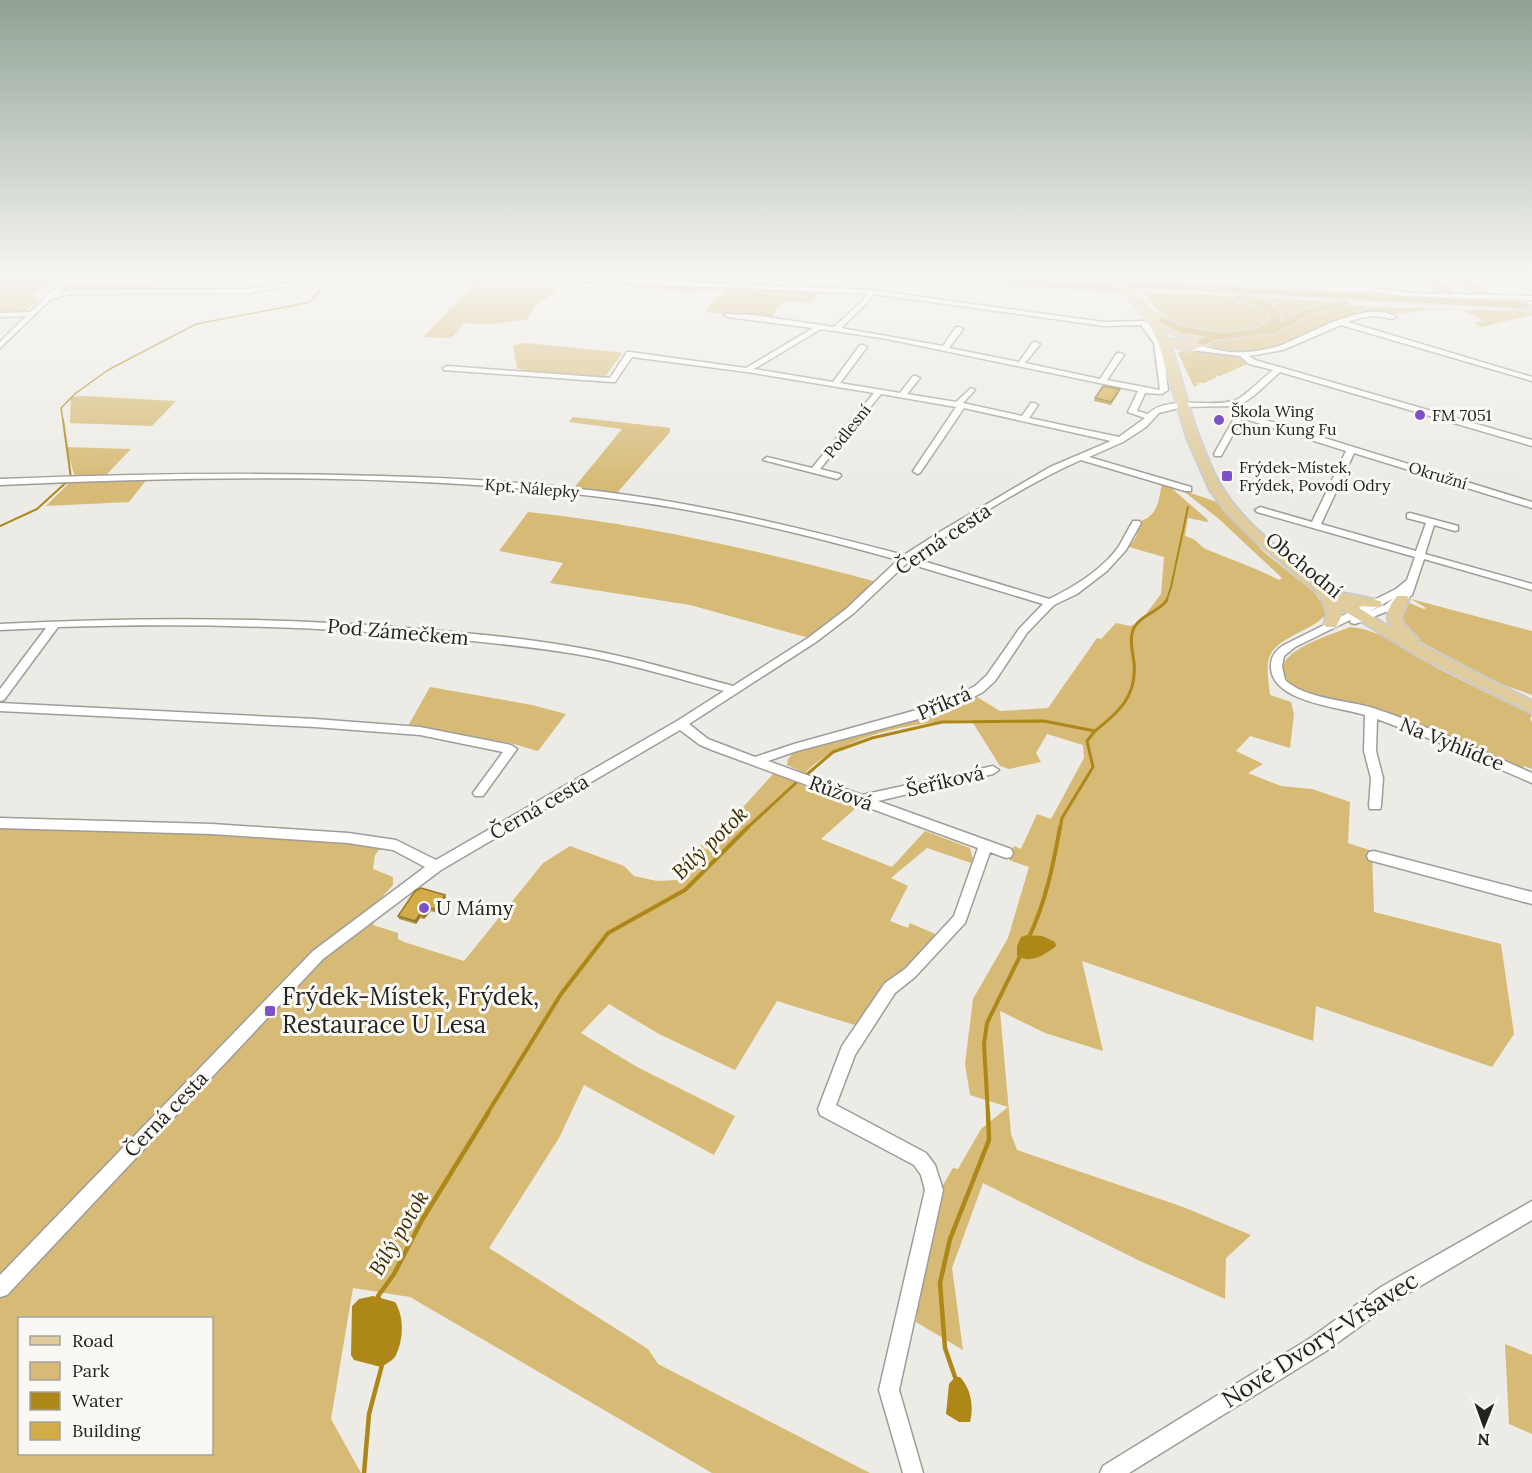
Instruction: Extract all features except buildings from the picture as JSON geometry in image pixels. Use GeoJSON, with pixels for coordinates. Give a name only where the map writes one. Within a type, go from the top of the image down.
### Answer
{"type":"FeatureCollection","features":[{"type":"Feature","properties":{"kind":"main road","name":"Obchodní"},"geometry":{"type":"LineString","coordinates":[[1167,346],[1187,405]]}},
{"type":"Feature","properties":{"kind":"main road"},"geometry":{"type":"LineString","coordinates":[[1170,357],[1171,346]]}},
{"type":"Feature","properties":{"kind":"main road","name":"Obchodní"},"geometry":{"type":"LineString","coordinates":[[1187,346],[1175,353],[1198,454],[1214,486],[1250,529],[1284,561],[1334,596],[1357,616],[1444,665],[1532,708]]}},
{"type":"Feature","properties":{"kind":"main road"},"geometry":{"type":"LineString","coordinates":[[1334,596],[1361,603],[1357,616],[1335,616],[1334,596]]}},
{"type":"Feature","properties":{"kind":"main road"},"geometry":{"type":"LineString","coordinates":[[1402,599],[1394,608],[1393,616],[1395,622],[1412,640]]}},
{"type":"Feature","properties":{"kind":"main road","name":"Obchodní"},"geometry":{"type":"LineString","coordinates":[[1357,616],[1412,640],[1450,662],[1532,701]]}},
{"type":"Feature","properties":{"kind":"street"},"geometry":{"type":"LineString","coordinates":[[747,370],[788,346]]}},
{"type":"Feature","properties":{"kind":"street"},"geometry":{"type":"LineString","coordinates":[[932,346],[1159,393],[1164,390],[1158,346]]}},
{"type":"Feature","properties":{"kind":"street"},"geometry":{"type":"LineString","coordinates":[[1021,364],[1035,346]]}},
{"type":"Feature","properties":{"kind":"street"},"geometry":{"type":"LineString","coordinates":[[1202,346],[1218,352],[1243,355],[1265,353],[1284,346]]}},
{"type":"Feature","properties":{"kind":"street"},"geometry":{"type":"LineString","coordinates":[[1419,346],[1532,379]]}},
{"type":"Feature","properties":{"kind":"street"},"geometry":{"type":"LineString","coordinates":[[835,384],[864,347]]}},
{"type":"Feature","properties":{"kind":"street"},"geometry":{"type":"LineString","coordinates":[[447,368],[612,380],[630,354],[747,370],[961,405],[1120,440]]}},
{"type":"Feature","properties":{"kind":"street"},"geometry":{"type":"LineString","coordinates":[[1102,381],[1120,355]]}},
{"type":"Feature","properties":{"kind":"street"},"geometry":{"type":"LineString","coordinates":[[1243,355],[1252,362],[1278,370],[1532,443]]}},
{"type":"Feature","properties":{"kind":"street"},"geometry":{"type":"LineString","coordinates":[[1218,454],[1240,415],[1234,404],[1246,399],[1253,390],[1278,370]]}},
{"type":"Feature","properties":{"kind":"street"},"geometry":{"type":"LineString","coordinates":[[902,395],[916,378]]}},
{"type":"Feature","properties":{"kind":"street"},"geometry":{"type":"LineString","coordinates":[[917,471],[961,405],[959,403],[971,390]]}},
{"type":"Feature","properties":{"kind":"street"},"geometry":{"type":"LineString","coordinates":[[1142,390],[1132,412],[1149,417]]}},
{"type":"Feature","properties":{"kind":"street","name":"Podlesní"},"geometry":{"type":"LineString","coordinates":[[814,471],[880,391]]}},
{"type":"Feature","properties":{"kind":"street","name":"Černá cesta"},"geometry":{"type":"LineString","coordinates":[[0,1288],[318,955],[436,866],[681,724],[735,690],[812,640],[850,611],[905,559],[1013,492],[1053,469],[1120,440],[1166,407],[1234,404]]}},
{"type":"Feature","properties":{"kind":"street"},"geometry":{"type":"LineString","coordinates":[[1025,418],[1034,405]]}},
{"type":"Feature","properties":{"kind":"street","name":"Okružní"},"geometry":{"type":"LineString","coordinates":[[1240,415],[1532,505]]}},
{"type":"Feature","properties":{"kind":"street"},"geometry":{"type":"LineString","coordinates":[[1315,526],[1352,448]]}},
{"type":"Feature","properties":{"kind":"street"},"geometry":{"type":"LineString","coordinates":[[1080,457],[1188,489]]}},
{"type":"Feature","properties":{"kind":"street"},"geometry":{"type":"LineString","coordinates":[[767,460],[837,476]]}},
{"type":"Feature","properties":{"kind":"street","name":"Kpt. Nálepky"},"geometry":{"type":"LineString","coordinates":[[0,482],[225,475],[309,476],[512,485],[644,500],[748,519],[905,559],[1050,603]]}},
{"type":"Feature","properties":{"kind":"street"},"geometry":{"type":"LineString","coordinates":[[1260,510],[1532,587]]}},
{"type":"Feature","properties":{"kind":"street"},"geometry":{"type":"LineString","coordinates":[[1410,516],[1455,528]]}},
{"type":"Feature","properties":{"kind":"street"},"geometry":{"type":"LineString","coordinates":[[1402,599],[1411,587],[1431,521]]}},
{"type":"Feature","properties":{"kind":"street","name":"Příkrá"},"geometry":{"type":"LineString","coordinates":[[756,761],[794,748],[949,705],[979,689],[991,678],[1023,631],[1050,603],[1073,592],[1103,569],[1123,548],[1136,523]]}},
{"type":"Feature","properties":{"kind":"street","name":"Na Vyhlídce"},"geometry":{"type":"LineString","coordinates":[[1357,616],[1411,582]]}},
{"type":"Feature","properties":{"kind":"street","name":"Na Vyhlídce"},"geometry":{"type":"LineString","coordinates":[[1402,599],[1357,616],[1291,646],[1279,656],[1277,672],[1284,685],[1295,692],[1371,712],[1446,740],[1532,778]]}},
{"type":"Feature","properties":{"kind":"street"},"geometry":{"type":"LineString","coordinates":[[0,697],[55,624]]}},
{"type":"Feature","properties":{"kind":"street","name":"Pod Zámečkem"},"geometry":{"type":"LineString","coordinates":[[0,627],[55,624],[309,625],[490,639],[572,650],[735,690]]}},
{"type":"Feature","properties":{"kind":"street"},"geometry":{"type":"LineString","coordinates":[[0,708],[315,723],[420,731],[511,749],[479,793]]}},
{"type":"Feature","properties":{"kind":"street","name":"Na Vyhlídce"},"geometry":{"type":"LineString","coordinates":[[1371,712],[1371,751],[1377,778],[1375,806]]}},
{"type":"Feature","properties":{"kind":"street","name":"Růžová"},"geometry":{"type":"LineString","coordinates":[[681,724],[704,742],[1006,853]]}},
{"type":"Feature","properties":{"kind":"street","name":"Šeříková"},"geometry":{"type":"LineString","coordinates":[[861,800],[993,770]]}},
{"type":"Feature","properties":{"kind":"street"},"geometry":{"type":"LineString","coordinates":[[0,823],[212,829],[348,838],[396,845],[436,866]]}},
{"type":"Feature","properties":{"kind":"street"},"geometry":{"type":"LineString","coordinates":[[913,1473],[889,1390],[934,1190],[932,1181],[929,1171],[920,1159],[826,1109],[848,1051],[890,988],[910,973],[960,919],[985,846]]}},
{"type":"Feature","properties":{"kind":"street"},"geometry":{"type":"LineString","coordinates":[[1374,856],[1532,898]]}},
{"type":"Feature","properties":{"kind":"street","name":"Nové Dvory-Vršavec"},"geometry":{"type":"LineString","coordinates":[[1110,1473],[1318,1344],[1388,1294],[1532,1210]]}},
{"type":"Feature","properties":{"kind":"green space"},"geometry":{"type":"Polygon","coordinates":[[[513,346],[554,346],[622,353],[605,377],[525,371],[517,368],[513,346]]]}},
{"type":"Feature","properties":{"kind":"green space"},"geometry":{"type":"Polygon","coordinates":[[[1211,346],[1276,346],[1235,354],[1218,351],[1211,346]]]}},
{"type":"Feature","properties":{"kind":"green space"},"geometry":{"type":"Polygon","coordinates":[[[1185,349],[1238,357],[1250,363],[1220,376],[1215,375],[1217,377],[1204,383],[1193,382],[1199,384],[1194,387],[1178,353],[1185,349]]]}},
{"type":"Feature","properties":{"kind":"green space"},"geometry":{"type":"Polygon","coordinates":[[[71,397],[176,401],[152,426],[70,423],[71,397]]]}},
{"type":"Feature","properties":{"kind":"green space"},"geometry":{"type":"Polygon","coordinates":[[[573,417],[670,428],[670,432],[617,493],[573,489],[622,429],[569,422],[573,417]]]}},
{"type":"Feature","properties":{"kind":"green space"},"geometry":{"type":"Polygon","coordinates":[[[66,447],[131,449],[105,476],[75,477],[66,447]]]}},
{"type":"Feature","properties":{"kind":"green space"},"geometry":{"type":"Polygon","coordinates":[[[148,478],[129,502],[46,506],[72,480],[148,478]]]}},
{"type":"Feature","properties":{"kind":"green space"},"geometry":{"type":"Polygon","coordinates":[[[1162,484],[1169,486],[1207,519],[1208,522],[1188,518],[1185,536],[1194,539],[1208,550],[1279,580],[1282,578],[1219,519],[1182,490],[1217,502],[1264,552],[1315,593],[1328,612],[1322,619],[1279,644],[1269,658],[1270,695],[1291,702],[1294,714],[1290,748],[1250,736],[1236,751],[1263,764],[1248,773],[1281,786],[1312,789],[1350,802],[1348,843],[1372,851],[1374,912],[1501,944],[1514,1034],[1492,1067],[1316,1006],[1313,1041],[1082,961],[1103,1051],[1045,1033],[1000,1011],[1011,1134],[1017,1150],[1183,1207],[1251,1235],[1226,1258],[1225,1299],[1140,1261],[983,1183],[952,1268],[963,1350],[916,1322],[925,1254],[939,1192],[953,1168],[958,1169],[981,1129],[1008,1107],[970,1095],[965,1064],[973,999],[1008,938],[1029,867],[1009,860],[1014,846],[1021,849],[1037,814],[1051,819],[1084,758],[1083,745],[1047,734],[1036,753],[1041,762],[1009,769],[1000,766],[971,720],[929,723],[883,732],[839,749],[820,760],[805,773],[787,765],[788,759],[793,753],[949,712],[977,697],[1000,711],[1048,708],[1097,638],[1101,639],[1116,623],[1130,626],[1140,622],[1161,594],[1164,557],[1129,547],[1136,537],[1141,521],[1154,511],[1162,484]]]}},
{"type":"Feature","properties":{"kind":"green space"},"geometry":{"type":"Polygon","coordinates":[[[528,512],[617,524],[704,540],[877,582],[809,638],[690,605],[550,583],[563,563],[499,551],[528,512]]]}},
{"type":"Feature","properties":{"kind":"green space"},"geometry":{"type":"Polygon","coordinates":[[[1411,599],[1532,631],[1532,695],[1501,684],[1415,639],[1403,629],[1398,611],[1407,602],[1426,608],[1411,599]]]}},
{"type":"Feature","properties":{"kind":"green space"},"geometry":{"type":"Polygon","coordinates":[[[1350,627],[1384,637],[1437,668],[1532,715],[1530,719],[1532,722],[1532,769],[1524,766],[1521,768],[1387,714],[1298,689],[1286,678],[1283,668],[1288,658],[1298,650],[1311,642],[1350,627]]]}},
{"type":"Feature","properties":{"kind":"green space"},"geometry":{"type":"Polygon","coordinates":[[[430,687],[532,705],[566,714],[538,751],[510,743],[408,726],[430,687]]]}},
{"type":"Feature","properties":{"kind":"green space"},"geometry":{"type":"Polygon","coordinates":[[[774,773],[856,808],[821,839],[892,867],[925,831],[970,848],[974,864],[927,848],[891,878],[908,886],[890,921],[908,928],[910,923],[940,936],[861,1027],[777,1001],[735,1070],[659,1034],[609,1004],[581,1033],[637,1067],[735,1116],[714,1155],[584,1085],[559,1138],[489,1248],[648,1349],[658,1364],[870,1473],[712,1473],[410,1297],[353,1288],[331,1419],[361,1473],[0,1473],[0,827],[226,834],[382,846],[375,855],[373,869],[393,877],[393,885],[382,897],[373,925],[398,933],[398,939],[404,942],[464,961],[543,863],[570,846],[624,866],[634,876],[657,881],[677,880],[681,875],[681,866],[703,844],[715,841],[726,833],[735,816],[774,773]]]}},
{"type":"Feature","properties":{"kind":"green space"},"geometry":{"type":"Polygon","coordinates":[[[1505,1344],[1532,1355],[1532,1434],[1509,1424],[1505,1344]]]}},
{"type":"Feature","properties":{"kind":"water"},"geometry":{"type":"Polygon","coordinates":[[[1042,936],[1055,942],[1056,946],[1037,958],[1022,958],[1017,955],[1017,946],[1021,937],[1042,936]]]}},
{"type":"Feature","properties":{"kind":"water"},"geometry":{"type":"Polygon","coordinates":[[[373,1296],[395,1302],[402,1327],[396,1355],[381,1367],[354,1360],[351,1355],[352,1306],[359,1299],[373,1296]]]}},
{"type":"Feature","properties":{"kind":"water"},"geometry":{"type":"Polygon","coordinates":[[[955,1377],[960,1377],[969,1392],[972,1410],[970,1422],[959,1422],[946,1414],[949,1384],[955,1377]]]}},
{"type":"Feature","properties":{"kind":"waterway"},"geometry":{"type":"LineString","coordinates":[[63,421],[61,408],[76,393],[108,370],[154,346]]}},
{"type":"Feature","properties":{"kind":"waterway"},"geometry":{"type":"LineString","coordinates":[[0,526],[37,509],[71,478],[63,420]]}},
{"type":"Feature","properties":{"kind":"waterway","name":"Bílý potok"},"geometry":{"type":"LineString","coordinates":[[1166,600],[1188,507]]}},
{"type":"Feature","properties":{"kind":"waterway","name":"Bílý potok"},"geometry":{"type":"LineString","coordinates":[[1095,731],[1119,710],[1133,685],[1134,663],[1131,642],[1133,630],[1140,621],[1166,600]]}},
{"type":"Feature","properties":{"kind":"waterway","name":"Bílý potok"},"geometry":{"type":"LineString","coordinates":[[805,776],[833,752],[872,738],[942,722],[1044,721],[1095,731]]}},
{"type":"Feature","properties":{"kind":"waterway"},"geometry":{"type":"LineString","coordinates":[[1060,829],[1062,818],[1093,767],[1087,741],[1095,731]]}},
{"type":"Feature","properties":{"kind":"waterway","name":"Bílý potok"},"geometry":{"type":"LineString","coordinates":[[746,829],[799,780]]}},
{"type":"Feature","properties":{"kind":"waterway"},"geometry":{"type":"LineString","coordinates":[[1029,937],[1048,883],[1060,827]]}},
{"type":"Feature","properties":{"kind":"waterway","name":"Bílý potok"},"geometry":{"type":"LineString","coordinates":[[487,1114],[561,994],[608,933],[685,890],[746,829]]}},
{"type":"Feature","properties":{"kind":"waterway"},"geometry":{"type":"LineString","coordinates":[[988,1114],[984,1044],[987,1023],[1021,954]]}},
{"type":"Feature","properties":{"kind":"waterway","name":"Bílý potok"},"geometry":{"type":"LineString","coordinates":[[379,1299],[378,1296],[394,1274],[422,1220],[488,1113]]}},
{"type":"Feature","properties":{"kind":"waterway"},"geometry":{"type":"LineString","coordinates":[[955,1377],[945,1348],[940,1283],[950,1239],[989,1140],[988,1113]]}},
{"type":"Feature","properties":{"kind":"waterway","name":"Bílý potok"},"geometry":{"type":"LineString","coordinates":[[364,1473],[369,1414],[382,1365]]}},
{"type":"Feature","properties":{"kind":"place","name":"FM 7051"},"geometry":{"type":"Point","coordinates":[1420,415]}},
{"type":"Feature","properties":{"kind":"place","name":"Škola Wing Chun Kung Fu"},"geometry":{"type":"Point","coordinates":[1219,420]}},
{"type":"Feature","properties":{"kind":"place","name":"Frýdek-Místek, Frýdek, Povodí Odry"},"geometry":{"type":"Point","coordinates":[1227,476]}},
{"type":"Feature","properties":{"kind":"place","name":"U Mámy"},"geometry":{"type":"Point","coordinates":[424,908]}},
{"type":"Feature","properties":{"kind":"place","name":"Frýdek-Místek, Frýdek, Restaurace U Lesa"},"geometry":{"type":"Point","coordinates":[270,1011]}}]}
